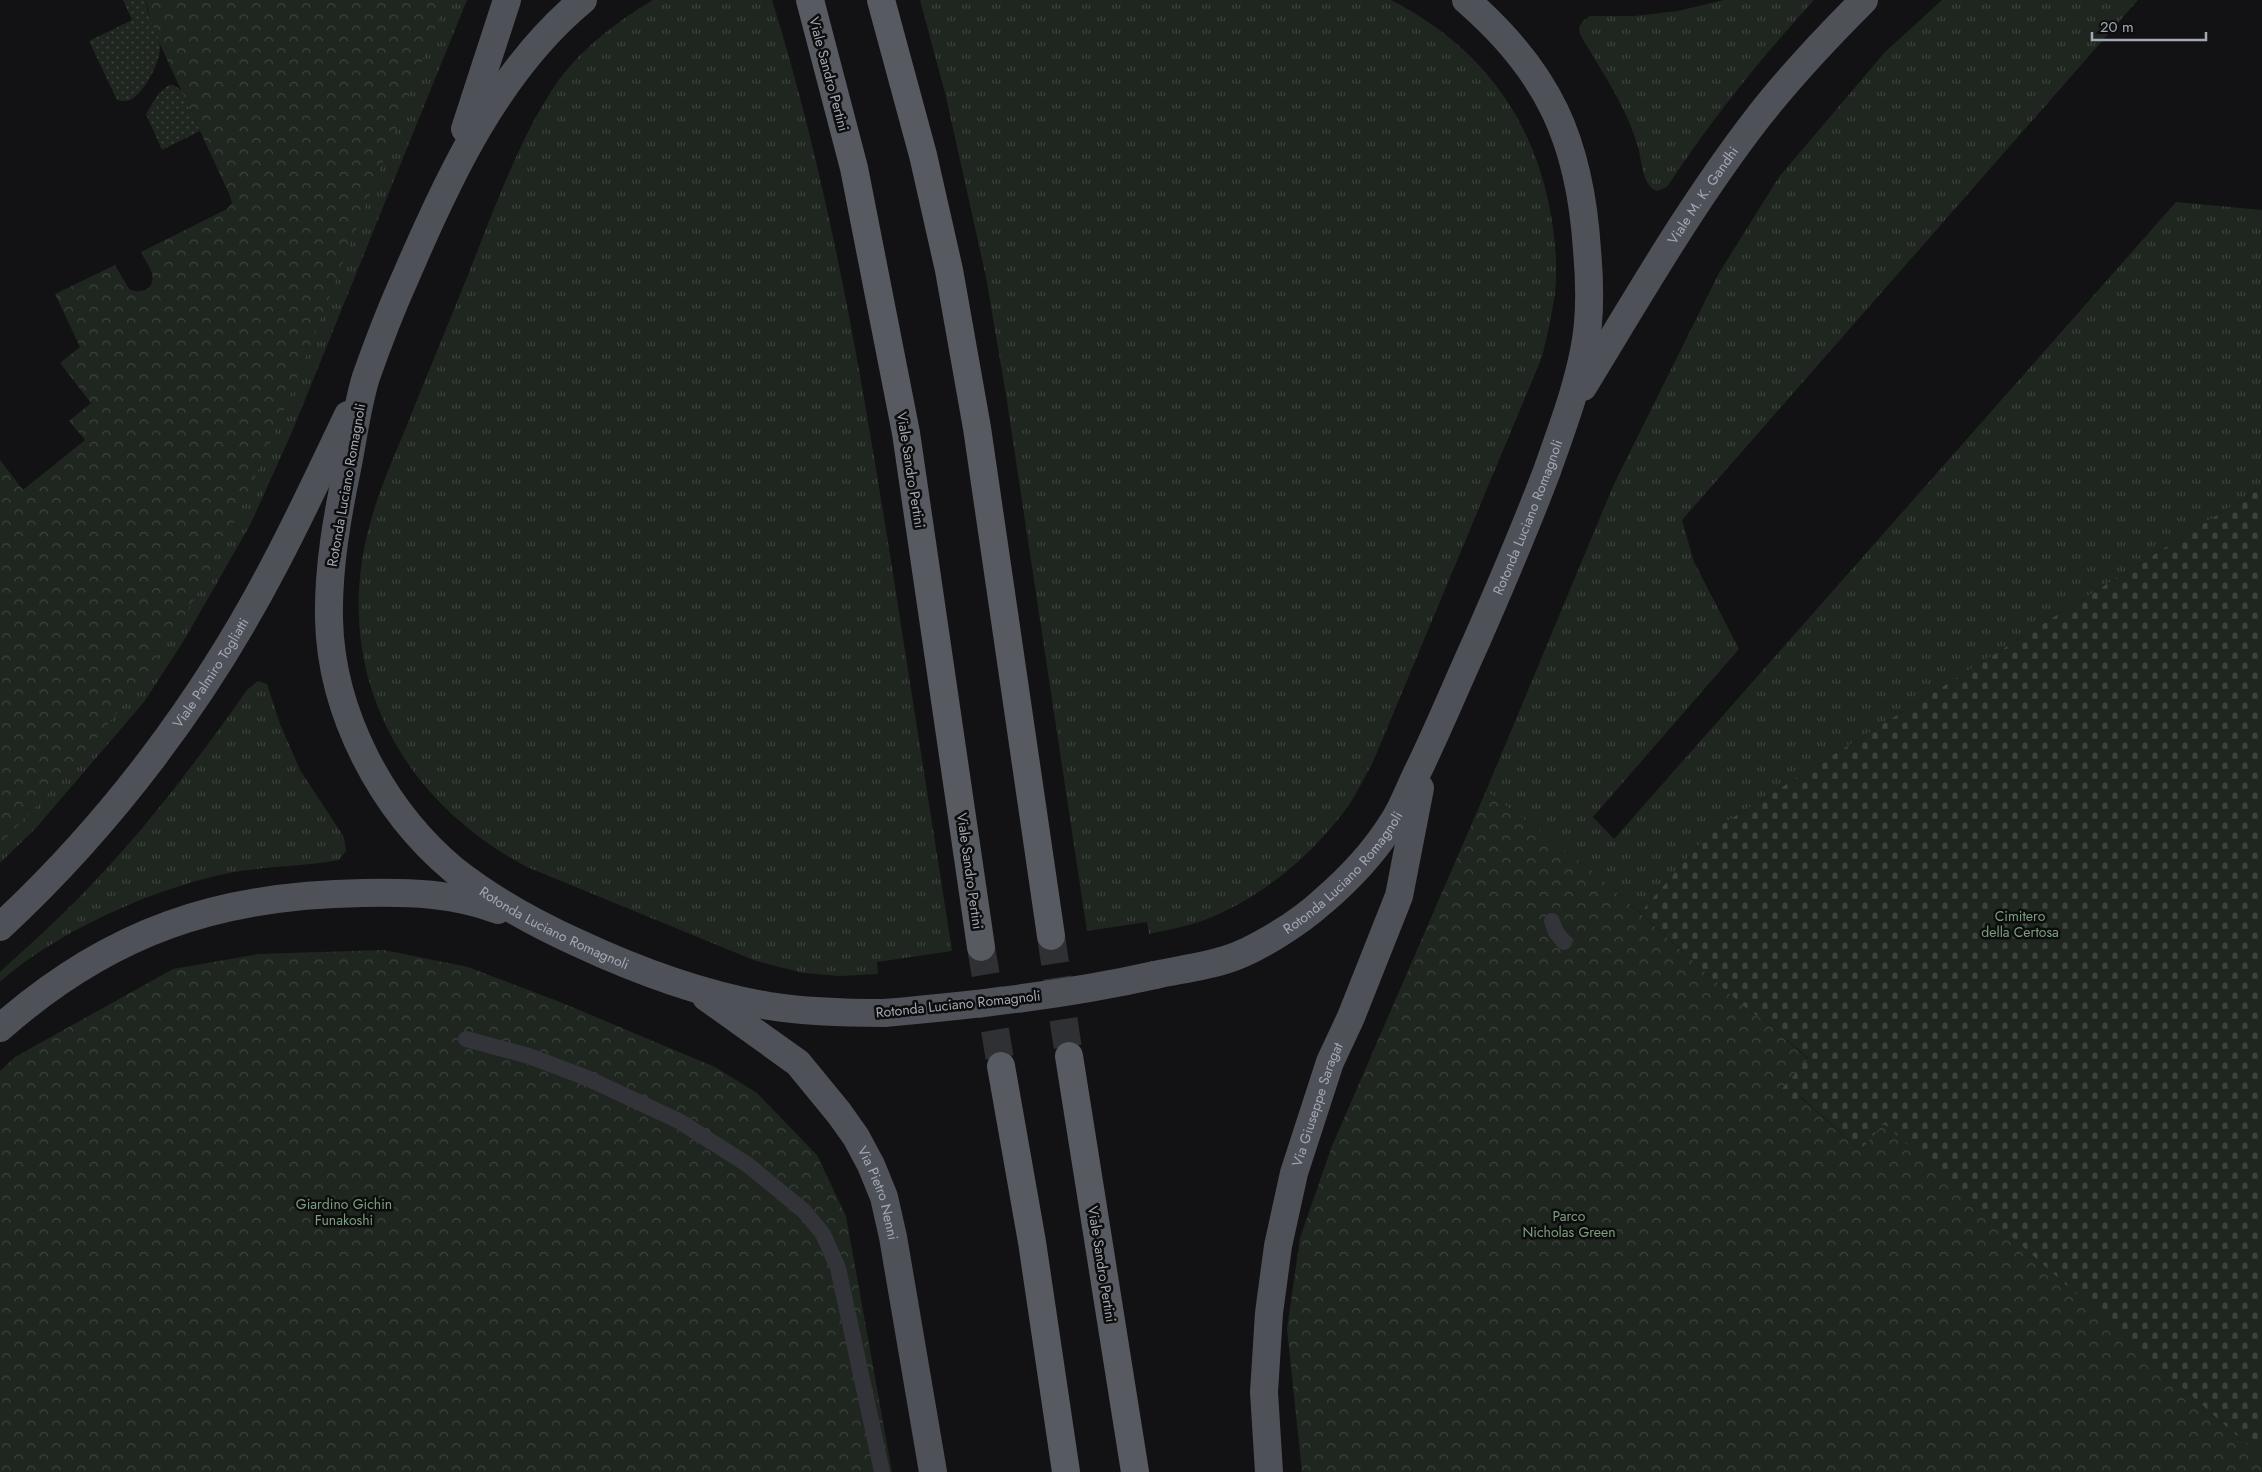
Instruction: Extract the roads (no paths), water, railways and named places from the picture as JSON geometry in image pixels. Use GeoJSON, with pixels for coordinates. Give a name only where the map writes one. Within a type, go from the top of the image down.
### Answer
{"type":"FeatureCollection","features":[{"type":"Feature","properties":{"kind":"highway","name":"Viale Sandro Pertini"},"geometry":{"type":"LineString","coordinates":[[810,0],[854,168],[906,433],[981,947]]}},
{"type":"Feature","properties":{"kind":"highway"},"geometry":{"type":"LineString","coordinates":[[881,0],[923,156],[948,270],[977,428],[1051,936]]}},
{"type":"Feature","properties":{"kind":"highway","name":"Viale Sandro Pertini"},"geometry":{"type":"LineString","coordinates":[[1070,1056],[1135,1472]]}},
{"type":"Feature","properties":{"kind":"highway"},"geometry":{"type":"LineString","coordinates":[[1001,1066],[1032,1242],[1066,1472]]}},
{"type":"Feature","properties":{"kind":"main road"},"geometry":{"type":"LineString","coordinates":[[448,183],[507,0]]}},
{"type":"Feature","properties":{"kind":"main road","name":"Rotonda Luciano Romagnoli"},"geometry":{"type":"LineString","coordinates":[[583,0],[546,36],[519,68],[495,102],[448,183],[393,305],[365,380],[339,509],[330,570],[329,620],[333,660],[342,699],[355,734],[372,768],[397,808],[423,839],[453,869],[497,901],[536,924],[643,970],[692,987],[766,1005],[817,1012],[884,1013],[1030,997],[1119,983],[1227,960],[1270,938],[1322,903],[1361,864],[1394,821],[1428,750],[1520,543],[1570,410],[1585,349],[1589,307],[1585,218],[1578,177],[1569,145],[1544,87],[1509,41],[1466,0]]}},
{"type":"Feature","properties":{"kind":"main road","name":"Viale M. K. Gandhi"},"geometry":{"type":"LineString","coordinates":[[1570,410],[1687,219],[1720,170],[1760,115],[1805,61],[1864,0]]}},
{"type":"Feature","properties":{"kind":"main road","name":"Viale Palmiro Togliatti"},"geometry":{"type":"LineString","coordinates":[[0,927],[57,872],[110,810],[162,746],[220,660],[275,565],[365,380]]}},
{"type":"Feature","properties":{"kind":"main road","name":"Via Giuseppe Saragat"},"geometry":{"type":"LineString","coordinates":[[1269,1472],[1264,1392],[1269,1313],[1278,1246],[1294,1173],[1330,1062],[1351,1017],[1399,896],[1428,750]]}},
{"type":"Feature","properties":{"kind":"main road"},"geometry":{"type":"LineString","coordinates":[[0,1028],[79,969],[124,943],[161,926],[193,915],[245,904],[334,894],[422,893],[458,898],[487,906],[536,924]]}},
{"type":"Feature","properties":{"kind":"main road","name":"Via Pietro Nenni"},"geometry":{"type":"LineString","coordinates":[[692,987],[798,1063],[840,1113],[871,1165],[884,1197],[893,1237],[934,1472]]}},
{"type":"Feature","properties":{"kind":"lane"},"geometry":{"type":"LineString","coordinates":[[1552,921],[1556,932],[1564,942]]}},
{"type":"Feature","properties":{"kind":"lane"},"geometry":{"type":"LineString","coordinates":[[466,1039],[529,1056],[587,1078],[679,1121],[748,1165],[804,1211],[823,1234],[838,1268],[882,1472]]}},
{"type":"Feature","properties":{"kind":"tunnel"},"geometry":{"type":"LineString","coordinates":[[1051,936],[1069,1056]]}},
{"type":"Feature","properties":{"kind":"tunnel"},"geometry":{"type":"LineString","coordinates":[[981,947],[1001,1066]]}},
{"type":"Feature","properties":{"kind":"park label","name":"Cimitero della Certosa"},"geometry":{"type":"Point","coordinates":[2020,924]}},
{"type":"Feature","properties":{"kind":"park label","name":"Giardino Gichin Funakoshi"},"geometry":{"type":"Point","coordinates":[344,1212]}},
{"type":"Feature","properties":{"kind":"park label","name":"Parco Nicholas Green"},"geometry":{"type":"Point","coordinates":[1569,1224]}}]}
